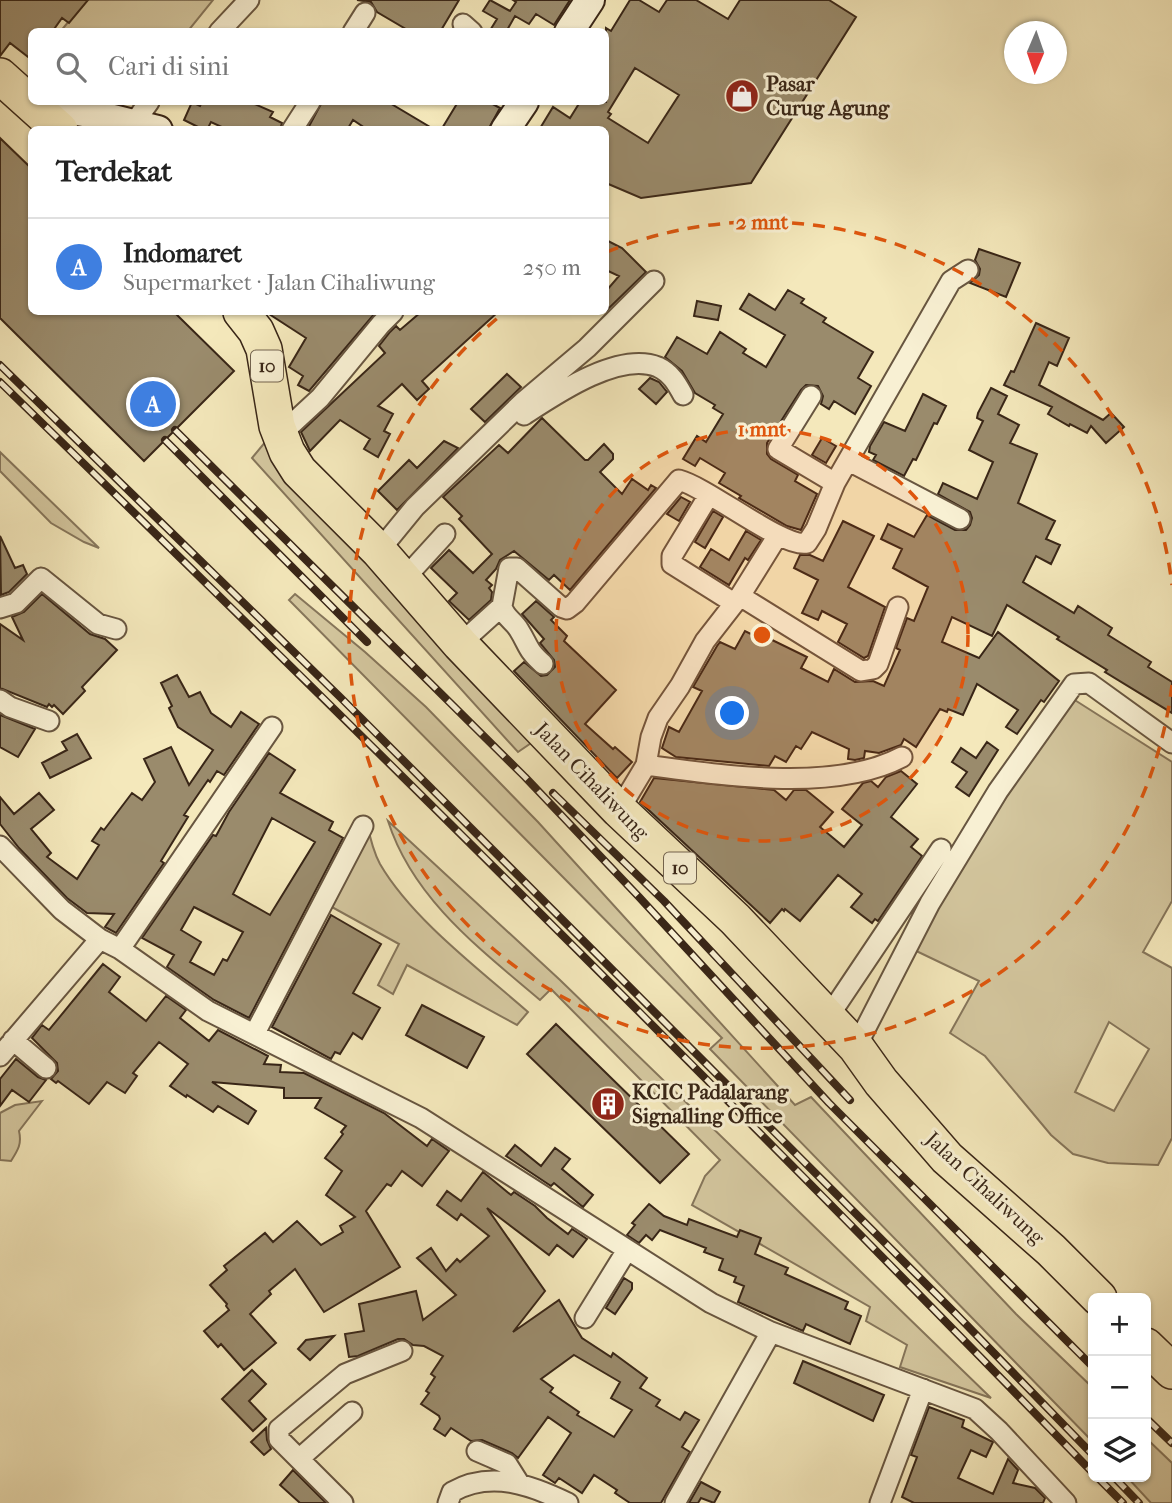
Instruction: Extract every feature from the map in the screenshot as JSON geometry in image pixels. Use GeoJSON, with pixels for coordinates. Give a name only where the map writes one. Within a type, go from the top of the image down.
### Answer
{"type":"FeatureCollection","features":[{"type":"Feature","properties":{"kind":"highway"},"geometry":{"type":"LineString","coordinates":[[0,76],[28,100]]}},
{"type":"Feature","properties":{"kind":"highway"},"geometry":{"type":"LineString","coordinates":[[33,105],[56,126]]}},
{"type":"Feature","properties":{"kind":"highway","name":"Jalan Cihaliwung"},"geometry":{"type":"LineString","coordinates":[[244,315],[256,331],[264,349],[280,435],[299,471],[380,551],[460,644],[619,810],[736,919],[856,1047],[881,1082],[947,1158],[1051,1250],[1094,1293]]}},
{"type":"Feature","properties":{"kind":"highway"},"geometry":{"type":"LineString","coordinates":[[1151,1351],[1172,1371]]}},
{"type":"Feature","properties":{"kind":"street"},"geometry":{"type":"LineString","coordinates":[[223,28],[249,0]]}},
{"type":"Feature","properties":{"kind":"street"},"geometry":{"type":"LineString","coordinates":[[572,28],[590,0]]}},
{"type":"Feature","properties":{"kind":"street"},"geometry":{"type":"LineString","coordinates":[[356,28],[365,13]]}},
{"type":"Feature","properties":{"kind":"street"},"geometry":{"type":"LineString","coordinates":[[46,105],[147,118]]}},
{"type":"Feature","properties":{"kind":"street"},"geometry":{"type":"LineString","coordinates":[[295,126],[308,105]]}},
{"type":"Feature","properties":{"kind":"street"},"geometry":{"type":"LineString","coordinates":[[508,126],[522,105]]}},
{"type":"Feature","properties":{"kind":"street"},"geometry":{"type":"LineString","coordinates":[[543,664],[532,654],[520,631],[503,612],[509,568],[515,567],[557,605],[567,609],[575,603],[679,480],[778,535],[800,545],[809,542],[835,483],[951,281],[968,270]]}},
{"type":"Feature","properties":{"kind":"street"},"geometry":{"type":"LineString","coordinates":[[380,551],[415,507],[492,432],[587,348],[654,281]]}},
{"type":"Feature","properties":{"kind":"street"},"geometry":{"type":"LineString","coordinates":[[280,435],[320,398],[390,315]]}},
{"type":"Feature","properties":{"kind":"street"},"geometry":{"type":"LineString","coordinates":[[492,432],[505,427],[566,389],[629,363],[659,368],[670,376],[683,395]]}},
{"type":"Feature","properties":{"kind":"street"},"geometry":{"type":"LineString","coordinates":[[811,396],[778,449],[835,483]]}},
{"type":"Feature","properties":{"kind":"street"},"geometry":{"type":"LineString","coordinates":[[849,461],[960,519]]}},
{"type":"Feature","properties":{"kind":"street"},"geometry":{"type":"LineString","coordinates":[[709,495],[673,556],[672,564],[861,671],[878,664],[898,607]]}},
{"type":"Feature","properties":{"kind":"street"},"geometry":{"type":"LineString","coordinates":[[404,579],[445,534]]}},
{"type":"Feature","properties":{"kind":"street"},"geometry":{"type":"LineString","coordinates":[[619,810],[646,765],[658,718],[705,641],[737,600],[778,535]]}},
{"type":"Feature","properties":{"kind":"street"},"geometry":{"type":"LineString","coordinates":[[0,608],[16,603],[41,578],[97,624],[116,629]]}},
{"type":"Feature","properties":{"kind":"street"},"geometry":{"type":"LineString","coordinates":[[460,644],[502,607]]}},
{"type":"Feature","properties":{"kind":"street"},"geometry":{"type":"LineString","coordinates":[[856,1047],[930,903],[999,792],[1074,684],[1088,683],[1172,743]]}},
{"type":"Feature","properties":{"kind":"street"},"geometry":{"type":"LineString","coordinates":[[0,700],[10,707],[49,721]]}},
{"type":"Feature","properties":{"kind":"street"},"geometry":{"type":"LineString","coordinates":[[120,949],[272,727]]}},
{"type":"Feature","properties":{"kind":"street"},"geometry":{"type":"LineString","coordinates":[[646,765],[715,775],[782,778],[854,773],[883,766],[902,757]]}},
{"type":"Feature","properties":{"kind":"street"},"geometry":{"type":"LineString","coordinates":[[255,1032],[363,826]]}},
{"type":"Feature","properties":{"kind":"street"},"geometry":{"type":"LineString","coordinates":[[0,846],[62,910],[100,939],[120,949],[208,1011],[255,1032],[421,1118],[711,1303],[771,1332],[975,1409],[1066,1503]]}},
{"type":"Feature","properties":{"kind":"street"},"geometry":{"type":"LineString","coordinates":[[827,1018],[942,849]]}},
{"type":"Feature","properties":{"kind":"street"},"geometry":{"type":"LineString","coordinates":[[0,1056],[100,939]]}},
{"type":"Feature","properties":{"kind":"street"},"geometry":{"type":"LineString","coordinates":[[13,1040],[46,1068]]}},
{"type":"Feature","properties":{"kind":"street"},"geometry":{"type":"LineString","coordinates":[[585,1318],[627,1250]]}},
{"type":"Feature","properties":{"kind":"street"},"geometry":{"type":"LineString","coordinates":[[675,1503],[771,1332]]}},
{"type":"Feature","properties":{"kind":"street"},"geometry":{"type":"LineString","coordinates":[[343,1503],[279,1438],[279,1429],[345,1374],[401,1351]]}},
{"type":"Feature","properties":{"kind":"street"},"geometry":{"type":"LineString","coordinates":[[880,1503],[923,1389]]}},
{"type":"Feature","properties":{"kind":"street"},"geometry":{"type":"LineString","coordinates":[[300,1458],[352,1412]]}},
{"type":"Feature","properties":{"kind":"street"},"geometry":{"type":"LineString","coordinates":[[477,1451],[507,1464],[519,1483]]}},
{"type":"Feature","properties":{"kind":"street"},"geometry":{"type":"LineString","coordinates":[[448,1503],[452,1492],[480,1481],[519,1483],[536,1487],[568,1503]]}},
{"type":"Feature","properties":{"kind":"shaded area"},"geometry":{"type":"Polygon","coordinates":[[[86,0],[213,0],[190,28],[63,28],[86,0]]]}},
{"type":"Feature","properties":{"kind":"shaded area"},"geometry":{"type":"Polygon","coordinates":[[[266,441],[534,741],[518,752],[252,458],[266,441]]]}},
{"type":"Feature","properties":{"kind":"shaded area"},"geometry":{"type":"Polygon","coordinates":[[[0,452],[99,548],[51,523],[0,471],[0,452]]]}},
{"type":"Feature","properties":{"kind":"shaded area"},"geometry":{"type":"Polygon","coordinates":[[[295,594],[426,707],[538,822],[795,1105],[811,1097],[1016,1314],[1088,1383],[1088,1437],[710,1049],[722,1038],[289,600],[295,594]]]}},
{"type":"Feature","properties":{"kind":"shaded area"},"geometry":{"type":"Polygon","coordinates":[[[1070,697],[1172,762],[1172,901],[1143,952],[1172,968],[1172,1138],[1158,1165],[1108,1163],[1073,1154],[1051,1135],[985,1056],[950,1033],[979,981],[910,948],[1070,697]],[[1109,1022],[1075,1092],[1114,1111],[1149,1049],[1109,1022]]]}},
{"type":"Feature","properties":{"kind":"shaded area"},"geometry":{"type":"Polygon","coordinates":[[[388,821],[560,980],[991,1398],[900,1367],[907,1345],[866,1321],[870,1307],[692,1205],[705,1176],[720,1160],[551,989],[540,1000],[451,921],[414,875],[399,849],[388,821]]]}},
{"type":"Feature","properties":{"kind":"shaded area"},"geometry":{"type":"Polygon","coordinates":[[[367,823],[380,864],[410,904],[448,943],[528,1012],[517,1025],[407,965],[393,994],[378,985],[399,944],[330,906],[367,823]]]}},
{"type":"Feature","properties":{"kind":"shaded area"},"geometry":{"type":"Polygon","coordinates":[[[42,1101],[19,1131],[19,1147],[11,1161],[0,1160],[0,1113],[15,1105],[42,1101]]]}},
{"type":"Feature","properties":{"kind":"shaded area"},"geometry":{"type":"Polygon","coordinates":[[[1151,1443],[1172,1463],[1172,1503],[1151,1503],[1132,1482],[1151,1482],[1151,1443]]]}},
{"type":"Feature","properties":{"kind":"building"},"geometry":{"type":"Polygon","coordinates":[[[0,0],[88,0],[69,23],[62,18],[55,28],[28,28],[28,57],[10,43],[0,56],[0,0]]]}},
{"type":"Feature","properties":{"kind":"building"},"geometry":{"type":"Polygon","coordinates":[[[357,0],[459,0],[442,28],[404,28],[377,12],[371,2],[357,0]]]}},
{"type":"Feature","properties":{"kind":"building"},"geometry":{"type":"Polygon","coordinates":[[[490,0],[510,11],[516,2],[513,0],[570,0],[554,25],[536,14],[529,24],[515,16],[508,28],[491,28],[497,19],[483,11],[490,0]]]}},
{"type":"Feature","properties":{"kind":"building","name":"Pasar Curug Agung"},"geometry":{"type":"Polygon","coordinates":[[[630,0],[639,0],[659,12],[667,0],[696,0],[728,19],[740,0],[829,0],[856,17],[751,183],[641,198],[609,184],[609,126],[541,126],[553,107],[570,118],[578,105],[609,105],[609,30],[611,31],[630,0]],[[635,68],[608,112],[611,114],[608,118],[648,143],[679,95],[635,68]]]}},
{"type":"Feature","properties":{"kind":"building"},"geometry":{"type":"Polygon","coordinates":[[[191,105],[257,105],[273,112],[270,117],[282,123],[281,126],[220,126],[211,122],[209,126],[196,126],[184,120],[191,105]]]}},
{"type":"Feature","properties":{"kind":"building"},"geometry":{"type":"Polygon","coordinates":[[[320,105],[393,105],[428,126],[362,126],[353,120],[349,126],[309,126],[320,105]]]}},
{"type":"Feature","properties":{"kind":"building"},"geometry":{"type":"Polygon","coordinates":[[[456,105],[494,105],[500,108],[490,126],[443,126],[456,105]]]}},
{"type":"Feature","properties":{"kind":"building"},"geometry":{"type":"Polygon","coordinates":[[[0,138],[28,165],[28,315],[177,315],[234,371],[144,461],[0,318],[0,138]]]}},
{"type":"Feature","properties":{"kind":"building"},"geometry":{"type":"Polygon","coordinates":[[[609,242],[622,248],[646,272],[609,308],[609,288],[619,276],[609,271],[609,242]]]}},
{"type":"Feature","properties":{"kind":"building"},"geometry":{"type":"Polygon","coordinates":[[[979,249],[1020,263],[1006,297],[970,283],[979,275],[980,269],[975,260],[979,249]]]}},
{"type":"Feature","properties":{"kind":"building"},"geometry":{"type":"Polygon","coordinates":[[[788,290],[804,299],[801,303],[826,318],[823,322],[873,352],[858,378],[871,386],[855,414],[834,401],[829,409],[821,404],[823,396],[818,386],[806,385],[767,443],[767,454],[771,459],[798,475],[795,481],[817,494],[801,530],[787,526],[719,483],[725,473],[700,458],[695,466],[683,459],[697,436],[706,442],[723,414],[713,408],[715,405],[695,393],[682,371],[665,357],[677,337],[707,354],[720,332],[746,349],[743,353],[766,367],[785,335],[740,309],[749,294],[775,310],[788,290]]]}},
{"type":"Feature","properties":{"kind":"building"},"geometry":{"type":"Polygon","coordinates":[[[697,301],[721,306],[718,320],[694,316],[697,301]]]}},
{"type":"Feature","properties":{"kind":"building"},"geometry":{"type":"Polygon","coordinates":[[[271,315],[373,315],[309,391],[298,385],[303,376],[289,367],[306,338],[271,315]]]}},
{"type":"Feature","properties":{"kind":"building"},"geometry":{"type":"Polygon","coordinates":[[[418,315],[495,315],[422,381],[429,389],[417,400],[402,384],[378,406],[393,414],[384,431],[390,434],[378,457],[364,449],[370,439],[340,420],[310,451],[301,432],[385,353],[379,346],[390,332],[396,326],[400,330],[418,315]]]}},
{"type":"Feature","properties":{"kind":"building"},"geometry":{"type":"Polygon","coordinates":[[[1036,323],[1069,338],[1057,366],[1049,362],[1039,385],[1103,420],[1111,413],[1124,427],[1106,443],[1091,426],[1087,433],[1070,424],[1069,426],[1048,414],[1052,407],[1004,385],[1011,371],[1014,372],[1036,323]]]}},
{"type":"Feature","properties":{"kind":"building"},"geometry":{"type":"Polygon","coordinates":[[[507,374],[521,387],[485,422],[471,409],[507,374]]]}},
{"type":"Feature","properties":{"kind":"building"},"geometry":{"type":"Polygon","coordinates":[[[650,378],[659,382],[667,392],[656,404],[639,389],[650,378]]]}},
{"type":"Feature","properties":{"kind":"building"},"geometry":{"type":"Polygon","coordinates":[[[991,388],[1007,396],[998,414],[1019,425],[1010,443],[1037,454],[1018,503],[1055,521],[1046,539],[1060,545],[1051,564],[1036,556],[1023,582],[1074,613],[1078,606],[1112,628],[1108,635],[1151,662],[1148,667],[1172,682],[1172,713],[1105,672],[1107,670],[1057,639],[1059,637],[1007,605],[992,636],[952,617],[942,642],[979,658],[998,632],[1059,681],[1044,702],[1041,700],[1017,734],[1006,727],[1018,710],[977,684],[963,715],[940,709],[916,747],[904,739],[901,745],[879,753],[865,751],[864,758],[855,760],[848,759],[849,749],[812,732],[801,749],[796,746],[786,762],[775,756],[769,766],[676,757],[662,748],[669,727],[679,732],[702,691],[693,687],[717,646],[720,642],[735,649],[745,631],[763,640],[764,636],[807,657],[801,668],[828,682],[834,669],[855,682],[873,681],[884,686],[900,650],[896,648],[907,618],[914,621],[928,587],[893,568],[902,549],[881,539],[888,524],[914,537],[927,515],[955,530],[966,530],[970,525],[970,512],[938,494],[943,483],[977,499],[993,462],[969,450],[983,421],[977,418],[978,413],[991,388]]]}},
{"type":"Feature","properties":{"kind":"building"},"geometry":{"type":"Polygon","coordinates":[[[923,394],[946,406],[904,476],[873,460],[876,455],[869,452],[870,446],[884,422],[905,431],[923,394]]]}},
{"type":"Feature","properties":{"kind":"building"},"geometry":{"type":"Polygon","coordinates":[[[542,418],[585,460],[604,444],[613,454],[613,459],[600,472],[622,494],[632,479],[648,490],[651,485],[656,488],[570,590],[554,575],[549,580],[514,551],[500,560],[486,580],[492,585],[489,588],[492,592],[491,600],[469,620],[449,601],[457,593],[431,568],[449,550],[473,573],[492,554],[459,519],[462,516],[443,497],[499,445],[508,453],[542,418]]]}},
{"type":"Feature","properties":{"kind":"building"},"geometry":{"type":"Polygon","coordinates":[[[822,438],[836,446],[826,463],[812,455],[822,438]]]}},
{"type":"Feature","properties":{"kind":"building"},"geometry":{"type":"Polygon","coordinates":[[[444,441],[458,448],[397,510],[378,491],[409,460],[417,468],[444,441]]]}},
{"type":"Feature","properties":{"kind":"building"},"geometry":{"type":"Polygon","coordinates":[[[681,497],[690,502],[679,521],[667,514],[681,497]]]}},
{"type":"Feature","properties":{"kind":"building"},"geometry":{"type":"Polygon","coordinates":[[[713,511],[723,517],[705,548],[695,542],[713,511]]]}},
{"type":"Feature","properties":{"kind":"building"},"geometry":{"type":"Polygon","coordinates":[[[843,521],[874,536],[848,587],[885,607],[868,656],[864,658],[838,642],[847,624],[822,611],[818,620],[802,613],[818,580],[794,568],[800,555],[810,555],[823,561],[843,521]]]}},
{"type":"Feature","properties":{"kind":"building"},"geometry":{"type":"Polygon","coordinates":[[[746,531],[761,540],[748,560],[745,558],[729,585],[700,567],[711,549],[729,560],[746,531]]]}},
{"type":"Feature","properties":{"kind":"building"},"geometry":{"type":"Polygon","coordinates":[[[0,536],[15,568],[23,565],[27,574],[9,592],[1,595],[0,536]]]}},
{"type":"Feature","properties":{"kind":"building"},"geometry":{"type":"Polygon","coordinates":[[[42,594],[90,634],[105,639],[117,650],[82,687],[85,691],[63,714],[54,705],[52,707],[49,704],[47,707],[0,688],[0,624],[23,640],[12,617],[24,612],[42,594]]]}},
{"type":"Feature","properties":{"kind":"building"},"geometry":{"type":"Polygon","coordinates":[[[536,601],[554,617],[551,620],[567,636],[564,641],[616,690],[585,724],[632,762],[617,778],[514,671],[524,662],[541,676],[547,675],[555,667],[554,660],[540,643],[544,639],[522,614],[536,601]]]}},
{"type":"Feature","properties":{"kind":"building"},"geometry":{"type":"Polygon","coordinates":[[[177,675],[189,697],[200,692],[211,713],[231,727],[241,712],[259,724],[224,775],[217,771],[210,782],[208,780],[184,815],[188,817],[161,861],[164,863],[116,933],[105,927],[114,914],[87,913],[67,898],[19,848],[0,824],[0,797],[14,814],[39,793],[54,810],[31,829],[51,853],[47,857],[77,879],[99,845],[92,841],[101,828],[104,830],[132,793],[142,800],[155,782],[144,759],[171,747],[189,785],[213,750],[178,727],[161,683],[177,675]]]}},
{"type":"Feature","properties":{"kind":"building"},"geometry":{"type":"Polygon","coordinates":[[[0,715],[35,729],[18,757],[0,747],[0,715]]]}},
{"type":"Feature","properties":{"kind":"building"},"geometry":{"type":"Polygon","coordinates":[[[77,734],[91,758],[50,778],[42,763],[67,750],[62,742],[77,734]]]}},
{"type":"Feature","properties":{"kind":"building"},"geometry":{"type":"Polygon","coordinates":[[[987,742],[998,750],[969,796],[956,787],[967,772],[952,762],[961,748],[976,758],[987,742]]]}},
{"type":"Feature","properties":{"kind":"building"},"geometry":{"type":"Polygon","coordinates":[[[269,753],[295,770],[280,793],[333,822],[329,830],[343,838],[249,1018],[214,1000],[167,967],[174,955],[142,938],[213,835],[216,836],[269,753]],[[272,818],[233,894],[270,915],[315,842],[272,818]],[[194,907],[181,930],[201,942],[190,962],[214,975],[223,959],[227,961],[243,932],[194,907]]]}},
{"type":"Feature","properties":{"kind":"building"},"geometry":{"type":"Polygon","coordinates":[[[901,771],[917,784],[891,817],[918,839],[911,847],[922,856],[878,921],[875,919],[872,923],[851,907],[862,894],[838,875],[800,921],[782,909],[770,923],[640,802],[654,778],[774,790],[786,800],[794,790],[806,790],[833,812],[820,827],[844,847],[862,825],[842,809],[863,783],[871,781],[878,787],[886,777],[901,771]]]}},
{"type":"Feature","properties":{"kind":"building"},"geometry":{"type":"Polygon","coordinates":[[[331,915],[381,944],[353,993],[380,1008],[362,1039],[353,1033],[340,1054],[335,1052],[331,1059],[272,1027],[331,915]]]}},
{"type":"Feature","properties":{"kind":"building"},"geometry":{"type":"Polygon","coordinates":[[[103,964],[120,977],[109,992],[146,1021],[166,996],[186,1010],[180,1018],[209,1041],[218,1030],[268,1056],[264,1064],[281,1065],[280,1072],[304,1073],[384,1113],[427,1146],[432,1139],[449,1151],[422,1186],[402,1171],[391,1186],[387,1184],[366,1211],[400,1267],[324,1312],[295,1269],[269,1291],[271,1294],[250,1314],[276,1343],[244,1370],[221,1344],[218,1347],[204,1331],[229,1310],[210,1285],[227,1270],[224,1266],[265,1233],[273,1242],[297,1221],[321,1245],[343,1232],[340,1226],[355,1217],[326,1195],[342,1171],[325,1158],[346,1126],[315,1108],[321,1098],[284,1098],[284,1088],[212,1082],[256,1111],[248,1124],[218,1106],[213,1112],[170,1086],[188,1064],[159,1042],[133,1073],[137,1076],[125,1093],[107,1082],[89,1104],[58,1081],[56,1083],[51,1079],[58,1071],[57,1063],[32,1038],[42,1025],[49,1030],[103,964]]]}},
{"type":"Feature","properties":{"kind":"building"},"geometry":{"type":"Polygon","coordinates":[[[422,1005],[484,1037],[467,1068],[406,1035],[422,1005]]]}},
{"type":"Feature","properties":{"kind":"building","name":"KCIC Padalarang Signalling Office"},"geometry":{"type":"Polygon","coordinates":[[[556,1024],[689,1154],[660,1183],[527,1054],[556,1024]]]}},
{"type":"Feature","properties":{"kind":"building"},"geometry":{"type":"Polygon","coordinates":[[[16,1059],[38,1077],[46,1080],[29,1102],[12,1090],[0,1106],[0,1079],[16,1059]]]}},
{"type":"Feature","properties":{"kind":"building"},"geometry":{"type":"Polygon","coordinates":[[[515,1145],[541,1166],[555,1148],[570,1159],[562,1169],[593,1195],[583,1207],[554,1183],[551,1186],[506,1156],[515,1145]]]}},
{"type":"Feature","properties":{"kind":"building"},"geometry":{"type":"Polygon","coordinates":[[[483,1172],[511,1195],[514,1192],[535,1206],[568,1234],[572,1229],[587,1239],[573,1257],[557,1245],[549,1255],[487,1208],[545,1291],[513,1332],[559,1300],[582,1338],[611,1357],[613,1353],[647,1378],[640,1388],[660,1400],[656,1406],[680,1420],[685,1412],[699,1420],[682,1447],[690,1452],[661,1503],[630,1503],[615,1493],[617,1490],[594,1475],[582,1493],[559,1478],[555,1483],[543,1475],[571,1433],[548,1417],[518,1458],[482,1440],[471,1441],[451,1428],[445,1436],[434,1429],[439,1416],[421,1404],[435,1377],[431,1374],[443,1356],[424,1346],[398,1339],[358,1356],[349,1357],[345,1334],[364,1331],[359,1304],[416,1291],[423,1320],[456,1295],[417,1258],[431,1248],[446,1271],[457,1259],[460,1262],[489,1236],[461,1214],[457,1220],[437,1205],[447,1191],[461,1201],[483,1172]],[[574,1355],[541,1379],[553,1388],[550,1392],[579,1412],[577,1415],[614,1437],[632,1410],[611,1398],[620,1382],[574,1355]]]}},
{"type":"Feature","properties":{"kind":"building"},"geometry":{"type":"Polygon","coordinates":[[[649,1204],[664,1216],[687,1225],[689,1219],[737,1237],[740,1230],[761,1238],[755,1254],[788,1268],[785,1274],[848,1302],[845,1309],[861,1316],[850,1344],[806,1324],[803,1331],[738,1302],[744,1286],[734,1282],[736,1277],[719,1270],[723,1259],[704,1252],[706,1248],[660,1230],[652,1240],[646,1235],[639,1243],[627,1235],[635,1225],[632,1223],[649,1204]]]}},
{"type":"Feature","properties":{"kind":"building"},"geometry":{"type":"Polygon","coordinates":[[[624,1278],[632,1283],[632,1289],[615,1314],[606,1308],[624,1278]]]}},
{"type":"Feature","properties":{"kind":"building"},"geometry":{"type":"Polygon","coordinates":[[[334,1336],[310,1360],[298,1349],[306,1340],[334,1336]]]}},
{"type":"Feature","properties":{"kind":"building"},"geometry":{"type":"Polygon","coordinates":[[[803,1361],[884,1395],[873,1421],[794,1383],[803,1361]]]}},
{"type":"Feature","properties":{"kind":"building"},"geometry":{"type":"Polygon","coordinates":[[[252,1370],[266,1384],[249,1401],[266,1419],[253,1431],[222,1399],[252,1370]]]}},
{"type":"Feature","properties":{"kind":"building"},"geometry":{"type":"Polygon","coordinates":[[[929,1407],[964,1420],[962,1427],[993,1442],[986,1457],[971,1450],[958,1478],[993,1494],[1008,1459],[1018,1470],[1013,1483],[1035,1488],[1045,1498],[1043,1503],[914,1503],[902,1497],[917,1457],[911,1455],[929,1407]]]}},
{"type":"Feature","properties":{"kind":"building"},"geometry":{"type":"Polygon","coordinates":[[[266,1428],[271,1449],[264,1455],[251,1442],[266,1428]]]}},
{"type":"Feature","properties":{"kind":"building"},"geometry":{"type":"Polygon","coordinates":[[[293,1470],[326,1503],[300,1503],[280,1485],[293,1470]]]}},
{"type":"Feature","properties":{"kind":"building"},"geometry":{"type":"Polygon","coordinates":[[[701,1482],[720,1492],[714,1503],[701,1498],[698,1503],[689,1503],[701,1482]]]}},
{"type":"Feature","properties":{"kind":"railway"},"geometry":{"type":"LineString","coordinates":[[0,365],[340,697],[955,1313],[1088,1450]]}},
{"type":"Feature","properties":{"kind":"railway"},"geometry":{"type":"LineString","coordinates":[[0,382],[551,923],[1088,1468]]}},
{"type":"Feature","properties":{"kind":"railway"},"geometry":{"type":"LineString","coordinates":[[175,430],[525,777],[829,1103],[1088,1362]]}},
{"type":"Feature","properties":{"kind":"railway"},"geometry":{"type":"LineString","coordinates":[[165,440],[367,642]]}},
{"type":"Feature","properties":{"kind":"railway"},"geometry":{"type":"LineString","coordinates":[[553,793],[664,901],[850,1100]]}},
{"type":"Feature","properties":{"kind":"railway"},"geometry":{"type":"LineString","coordinates":[[1147,1419],[1172,1443]]}},
{"type":"Feature","properties":{"kind":"railway"},"geometry":{"type":"LineString","coordinates":[[1102,1482],[1123,1503]]}},
{"type":"Feature","properties":{"kind":"railway"},"geometry":{"type":"LineString","coordinates":[[1119,1482],[1139,1503]]}},
{"type":"Feature","properties":{"kind":"place","name":"Pasar Curug Agung"},"geometry":{"type":"Point","coordinates":[742,96]}},
{"type":"Feature","properties":{"kind":"place","name":"Indomaret"},"geometry":{"type":"Point","coordinates":[153,404]}},
{"type":"Feature","properties":{"kind":"place","name":"KCIC Padalarang Signalling Office"},"geometry":{"type":"Point","coordinates":[608,1104]}}]}
